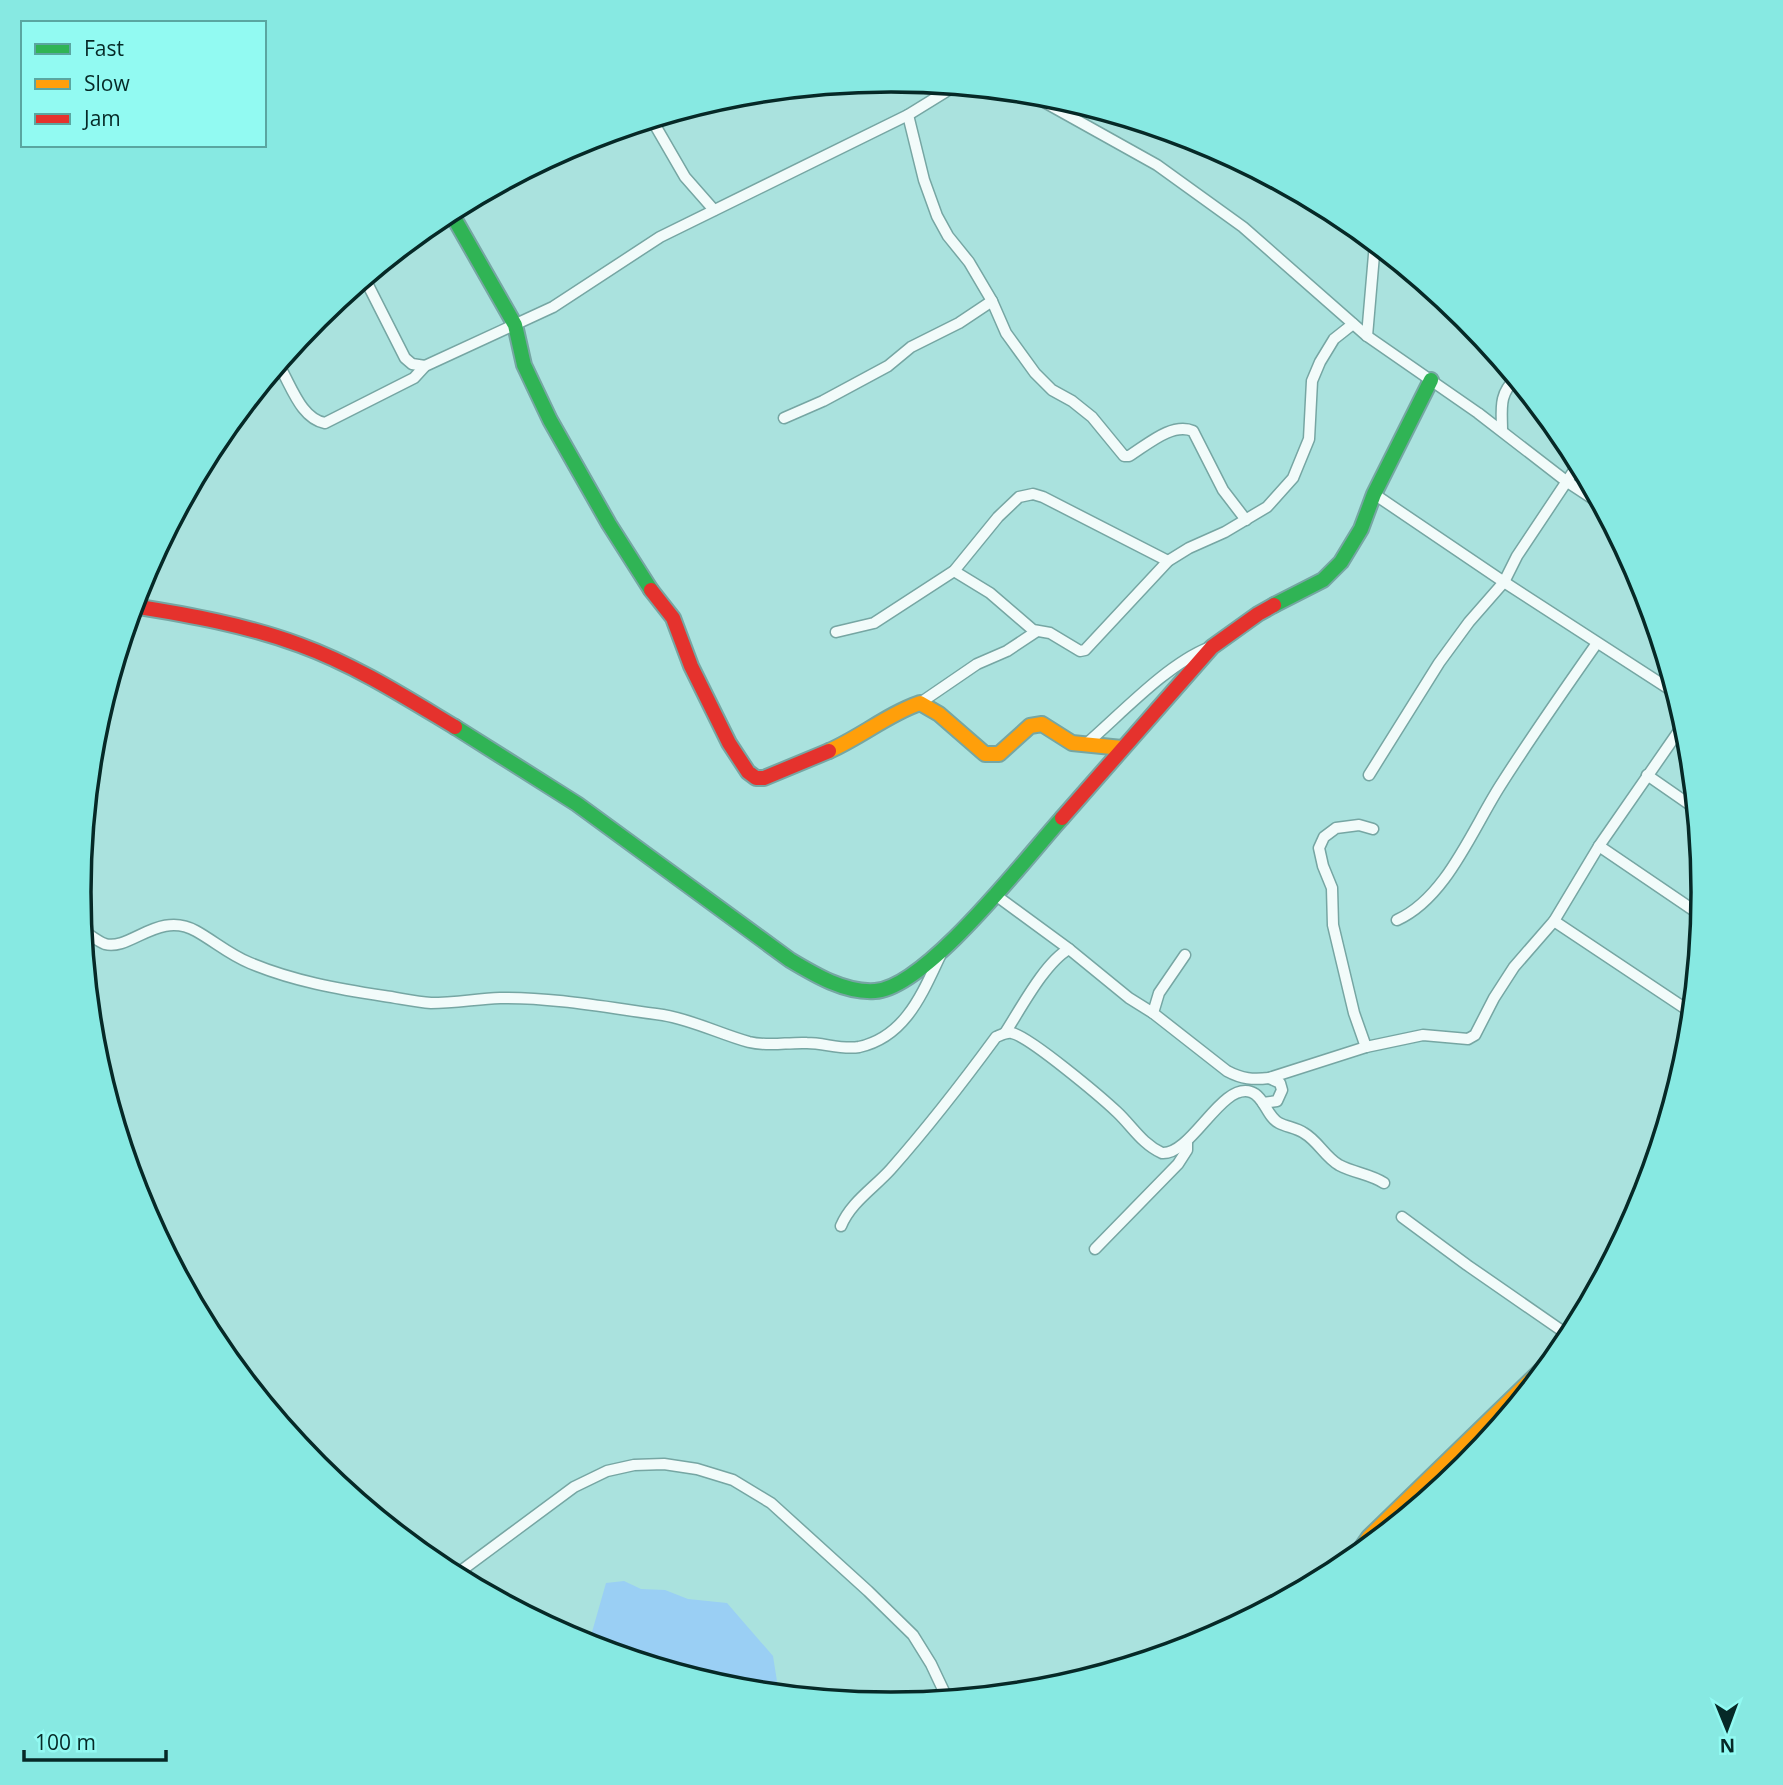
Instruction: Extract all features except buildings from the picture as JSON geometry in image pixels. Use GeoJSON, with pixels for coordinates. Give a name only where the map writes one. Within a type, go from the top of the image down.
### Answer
{"type":"FeatureCollection","features":[{"type":"Feature","properties":{"kind":"street"},"geometry":{"type":"LineString","coordinates":[[283,373],[307,414],[315,421],[325,423],[414,378],[425,366],[553,307],[660,237],[908,115],[942,94]]}},
{"type":"Feature","properties":{"kind":"street"},"geometry":{"type":"LineString","coordinates":[[1057,109],[1157,165],[1243,227],[1367,336],[1586,494]]}},
{"type":"Feature","properties":{"kind":"street"},"geometry":{"type":"LineString","coordinates":[[908,115],[924,180],[937,216],[948,236],[970,262],[1006,332],[1035,373],[1052,390],[1072,401],[1091,417],[1124,456],[1129,456],[1174,429],[1185,428],[1193,431],[1223,490],[1246,520]]}},
{"type":"Feature","properties":{"kind":"street"},"geometry":{"type":"LineString","coordinates":[[656,127],[685,177],[714,210]]}},
{"type":"Feature","properties":{"kind":"street"},"geometry":{"type":"LineString","coordinates":[[456,221],[514,325],[524,365],[550,420],[616,535],[673,618],[691,666],[729,743],[748,772],[756,778],[764,778],[847,743],[903,709],[920,703],[977,664],[1007,651],[1037,631]]}},
{"type":"Feature","properties":{"kind":"street"},"geometry":{"type":"LineString","coordinates":[[1367,336],[1374,254]]}},
{"type":"Feature","properties":{"kind":"street"},"geometry":{"type":"LineString","coordinates":[[369,287],[405,358],[425,366]]}},
{"type":"Feature","properties":{"kind":"street"},"geometry":{"type":"LineString","coordinates":[[784,418],[823,401],[888,366],[911,348],[959,323],[992,301]]}},
{"type":"Feature","properties":{"kind":"street"},"geometry":{"type":"LineString","coordinates":[[954,571],[990,593],[1037,631],[1050,633],[1080,650],[1086,650],[1168,561],[1267,507],[1293,478],[1309,439],[1312,381],[1334,339],[1353,324]]}},
{"type":"Feature","properties":{"kind":"street"},"geometry":{"type":"LineString","coordinates":[[144,608],[210,618],[297,644],[355,669],[503,755],[592,815],[774,949],[834,982],[869,991],[899,985],[919,972],[954,940],[1212,647],[1258,614],[1324,580],[1341,562],[1431,380]]}},
{"type":"Feature","properties":{"kind":"street"},"geometry":{"type":"LineString","coordinates":[[1502,431],[1502,399],[1509,384]]}},
{"type":"Feature","properties":{"kind":"street"},"geometry":{"type":"LineString","coordinates":[[1369,775],[1439,663],[1469,622],[1504,582],[1517,556],[1572,472]]}},
{"type":"Feature","properties":{"kind":"street"},"geometry":{"type":"LineString","coordinates":[[836,632],[874,623],[954,571],[998,517],[1019,497],[1033,494],[1168,561]]}},
{"type":"Feature","properties":{"kind":"street"},"geometry":{"type":"LineString","coordinates":[[1374,494],[1665,687]]}},
{"type":"Feature","properties":{"kind":"street"},"geometry":{"type":"LineString","coordinates":[[1396,920],[1417,908],[1440,885],[1498,789],[1597,643]]}},
{"type":"Feature","properties":{"kind":"street"},"geometry":{"type":"LineString","coordinates":[[1085,745],[1166,675],[1196,653],[1212,647]]}},
{"type":"Feature","properties":{"kind":"street"},"geometry":{"type":"LineString","coordinates":[[920,703],[939,714],[985,754],[999,754],[1030,726],[1036,724],[1052,729],[1072,743],[1122,748]]}},
{"type":"Feature","properties":{"kind":"street"},"geometry":{"type":"LineString","coordinates":[[994,894],[1069,949],[1129,998],[1240,1078],[1269,1078],[1366,1047],[1423,1035],[1468,1039],[1475,1035],[1514,967],[1554,921],[1599,846],[1676,734]]}},
{"type":"Feature","properties":{"kind":"street"},"geometry":{"type":"LineString","coordinates":[[1647,775],[1686,802]]}},
{"type":"Feature","properties":{"kind":"street"},"geometry":{"type":"LineString","coordinates":[[1366,1047],[1354,1013],[1333,925],[1332,888],[1319,848],[1324,837],[1336,828],[1359,825],[1373,829]]}},
{"type":"Feature","properties":{"kind":"street"},"geometry":{"type":"LineString","coordinates":[[1599,846],[1691,909]]}},
{"type":"Feature","properties":{"kind":"street"},"geometry":{"type":"LineString","coordinates":[[1554,921],[1683,1007]]}},
{"type":"Feature","properties":{"kind":"street"},"geometry":{"type":"LineString","coordinates":[[93,936],[106,944],[116,944],[167,925],[180,925],[194,930],[222,950],[249,963],[318,985],[428,1003],[499,998],[667,1016],[694,1022],[750,1042],[778,1046],[807,1043],[856,1047],[887,1036],[903,1022],[917,1001],[943,949]]}},
{"type":"Feature","properties":{"kind":"street"},"geometry":{"type":"LineString","coordinates":[[1005,1033],[1037,983],[1069,949]]}},
{"type":"Feature","properties":{"kind":"street"},"geometry":{"type":"LineString","coordinates":[[1153,1013],[1159,993],[1185,955]]}},
{"type":"Feature","properties":{"kind":"street"},"geometry":{"type":"LineString","coordinates":[[841,1226],[847,1214],[898,1161],[956,1092],[996,1037],[1005,1033],[1013,1033],[1026,1040],[1053,1059],[1118,1113],[1154,1150],[1170,1154],[1187,1141],[1230,1097],[1247,1091],[1252,1092],[1263,1103],[1274,1120],[1304,1132],[1328,1158],[1342,1167],[1372,1176],[1384,1183]]}},
{"type":"Feature","properties":{"kind":"street"},"geometry":{"type":"LineString","coordinates":[[1263,1103],[1277,1101],[1282,1090],[1280,1083],[1269,1078]]}},
{"type":"Feature","properties":{"kind":"street"},"geometry":{"type":"LineString","coordinates":[[1252,1092],[1254,1080]]}},
{"type":"Feature","properties":{"kind":"street"},"geometry":{"type":"LineString","coordinates":[[1096,1249],[1178,1164],[1187,1150],[1187,1141]]}},
{"type":"Feature","properties":{"kind":"street"},"geometry":{"type":"LineString","coordinates":[[1402,1216],[1561,1330]]}},
{"type":"Feature","properties":{"kind":"street"},"geometry":{"type":"LineString","coordinates":[[1379,1528],[1467,1449]]}},
{"type":"Feature","properties":{"kind":"street"},"geometry":{"type":"LineString","coordinates":[[464,1569],[574,1486],[607,1471],[634,1465],[664,1464],[697,1469],[733,1480],[771,1503],[913,1635],[944,1691]]}},
{"type":"Feature","properties":{"kind":"water"},"geometry":{"type":"Polygon","coordinates":[[[624,1581],[641,1589],[665,1590],[688,1599],[727,1603],[773,1656],[778,1685],[684,1666],[591,1634],[606,1583],[624,1581]]]}},
{"type":"Feature","properties":{"kind":"traffic: fast"},"geometry":{"type":"LineString","coordinates":[[456,221],[515,325],[524,365],[550,420],[609,524],[651,590]]}},
{"type":"Feature","properties":{"kind":"traffic: fast"},"geometry":{"type":"LineString","coordinates":[[1274,605],[1323,580],[1341,562],[1361,529],[1374,494],[1431,380]]}},
{"type":"Feature","properties":{"kind":"traffic: fast"},"geometry":{"type":"LineString","coordinates":[[455,727],[577,804],[790,960],[831,982],[864,991],[875,991],[896,984],[921,968],[974,918],[1062,818]]}},
{"type":"Feature","properties":{"kind":"traffic: slow"},"geometry":{"type":"LineString","coordinates":[[829,751],[920,703],[939,714],[985,754],[999,754],[1030,726],[1042,724],[1072,743],[1122,748]]}},
{"type":"Feature","properties":{"kind":"traffic: slow"},"geometry":{"type":"LineString","coordinates":[[1376,1530],[1508,1402]]}},
{"type":"Feature","properties":{"kind":"traffic: jam"},"geometry":{"type":"LineString","coordinates":[[651,590],[673,618],[691,666],[729,743],[748,772],[756,778],[764,778],[829,751]]}},
{"type":"Feature","properties":{"kind":"traffic: jam"},"geometry":{"type":"LineString","coordinates":[[1062,818],[1212,647],[1274,605]]}},
{"type":"Feature","properties":{"kind":"traffic: jam"},"geometry":{"type":"LineString","coordinates":[[144,608],[238,626],[300,645],[360,672],[455,727]]}}]}
